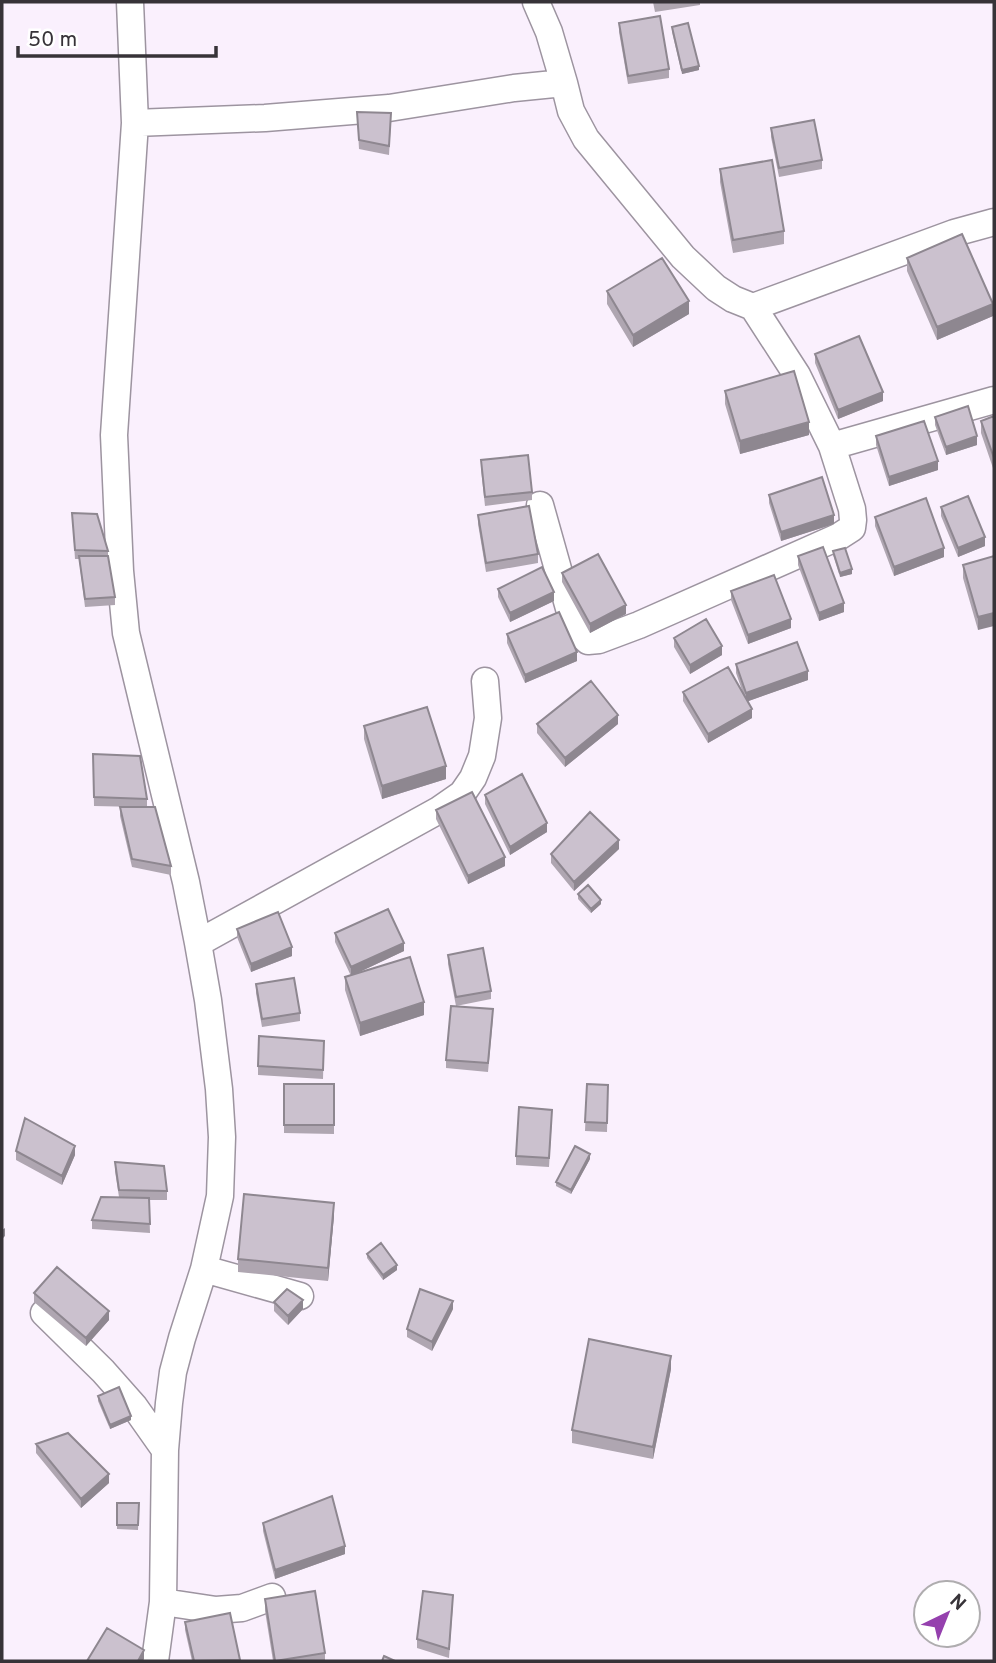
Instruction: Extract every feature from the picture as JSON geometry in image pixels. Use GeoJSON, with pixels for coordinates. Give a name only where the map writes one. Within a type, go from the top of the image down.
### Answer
{"type":"FeatureCollection","features":[{"type":"Feature","properties":{"kind":"street"},"geometry":{"type":"LineString","coordinates":[[130,2],[135,123],[114,435],[120,571],[127,633],[198,943],[219,1088],[222,1137],[220,1196],[204,1269],[173,1372],[165,1450],[163,1602],[155,1661]]}},
{"type":"Feature","properties":{"kind":"street"},"geometry":{"type":"LineString","coordinates":[[536,2],[549,33],[571,111],[586,139],[683,257],[716,288],[752,307],[797,375],[832,446],[853,520],[852,528],[838,537],[639,625],[599,640],[588,641],[577,631],[572,619],[540,505]]}},
{"type":"Feature","properties":{"kind":"street"},"geometry":{"type":"LineString","coordinates":[[135,123],[265,118],[389,108],[514,88],[564,83]]}},
{"type":"Feature","properties":{"kind":"street"},"geometry":{"type":"LineString","coordinates":[[752,307],[954,233],[994,222]]}},
{"type":"Feature","properties":{"kind":"street"},"geometry":{"type":"LineString","coordinates":[[832,446],[994,400]]}},
{"type":"Feature","properties":{"kind":"street"},"geometry":{"type":"LineString","coordinates":[[198,943],[439,810],[462,794],[473,778],[482,756],[488,718],[485,681]]}},
{"type":"Feature","properties":{"kind":"street"},"geometry":{"type":"LineString","coordinates":[[204,1269],[300,1296]]}},
{"type":"Feature","properties":{"kind":"street"},"geometry":{"type":"LineString","coordinates":[[44,1313],[127,1397],[165,1450]]}},
{"type":"Feature","properties":{"kind":"street"},"geometry":{"type":"LineString","coordinates":[[163,1602],[216,1610],[242,1608],[272,1597]]}},
{"type":"Feature","properties":{"kind":"building"},"geometry":{"type":"Polygon","coordinates":[[[660,16],[669,69],[628,76],[619,23],[660,16]]]}},
{"type":"Feature","properties":{"kind":"building"},"geometry":{"type":"Polygon","coordinates":[[[688,23],[699,66],[682,70],[672,27],[688,23]]]}},
{"type":"Feature","properties":{"kind":"building"},"geometry":{"type":"Polygon","coordinates":[[[357,112],[391,113],[389,146],[359,140],[357,112]]]}},
{"type":"Feature","properties":{"kind":"building"},"geometry":{"type":"Polygon","coordinates":[[[814,120],[822,160],[779,168],[771,128],[814,120]]]}},
{"type":"Feature","properties":{"kind":"building"},"geometry":{"type":"Polygon","coordinates":[[[772,160],[784,231],[733,240],[720,169],[772,160]]]}},
{"type":"Feature","properties":{"kind":"building"},"geometry":{"type":"Polygon","coordinates":[[[962,234],[993,304],[937,327],[907,258],[962,234]]]}},
{"type":"Feature","properties":{"kind":"building"},"geometry":{"type":"Polygon","coordinates":[[[662,258],[689,301],[633,335],[607,291],[662,258]]]}},
{"type":"Feature","properties":{"kind":"building"},"geometry":{"type":"Polygon","coordinates":[[[859,336],[883,392],[838,410],[815,354],[859,336]]]}},
{"type":"Feature","properties":{"kind":"building"},"geometry":{"type":"Polygon","coordinates":[[[794,371],[809,422],[740,441],[725,391],[794,371]]]}},
{"type":"Feature","properties":{"kind":"building"},"geometry":{"type":"Polygon","coordinates":[[[968,406],[977,436],[946,447],[935,417],[968,406]]]}},
{"type":"Feature","properties":{"kind":"building"},"geometry":{"type":"Polygon","coordinates":[[[994,416],[994,458],[981,421],[994,416]]]}},
{"type":"Feature","properties":{"kind":"building"},"geometry":{"type":"Polygon","coordinates":[[[924,421],[938,461],[889,477],[876,436],[924,421]]]}},
{"type":"Feature","properties":{"kind":"building"},"geometry":{"type":"Polygon","coordinates":[[[528,455],[532,492],[485,497],[481,460],[528,455]]]}},
{"type":"Feature","properties":{"kind":"building"},"geometry":{"type":"Polygon","coordinates":[[[822,477],[834,515],[781,532],[769,495],[822,477]]]}},
{"type":"Feature","properties":{"kind":"building"},"geometry":{"type":"Polygon","coordinates":[[[968,496],[985,537],[958,548],[941,507],[968,496]]]}},
{"type":"Feature","properties":{"kind":"building"},"geometry":{"type":"Polygon","coordinates":[[[926,498],[944,548],[894,567],[875,517],[926,498]]]}},
{"type":"Feature","properties":{"kind":"building"},"geometry":{"type":"Polygon","coordinates":[[[529,506],[538,554],[486,563],[478,515],[529,506]]]}},
{"type":"Feature","properties":{"kind":"building"},"geometry":{"type":"Polygon","coordinates":[[[72,513],[97,514],[108,551],[75,550],[72,513]]]}},
{"type":"Feature","properties":{"kind":"building"},"geometry":{"type":"Polygon","coordinates":[[[823,547],[844,603],[819,613],[798,556],[823,547]]]}},
{"type":"Feature","properties":{"kind":"building"},"geometry":{"type":"Polygon","coordinates":[[[845,548],[852,569],[840,573],[833,551],[845,548]]]}},
{"type":"Feature","properties":{"kind":"building"},"geometry":{"type":"Polygon","coordinates":[[[598,554],[626,605],[590,624],[562,573],[598,554]]]}},
{"type":"Feature","properties":{"kind":"building"},"geometry":{"type":"Polygon","coordinates":[[[79,556],[108,556],[115,597],[85,599],[79,556]]]}},
{"type":"Feature","properties":{"kind":"building"},"geometry":{"type":"Polygon","coordinates":[[[994,556],[994,613],[978,617],[963,565],[994,556]]]}},
{"type":"Feature","properties":{"kind":"building"},"geometry":{"type":"Polygon","coordinates":[[[542,567],[554,592],[510,613],[498,589],[542,567]]]}},
{"type":"Feature","properties":{"kind":"building"},"geometry":{"type":"Polygon","coordinates":[[[774,575],[791,619],[748,635],[731,591],[774,575]]]}},
{"type":"Feature","properties":{"kind":"building"},"geometry":{"type":"Polygon","coordinates":[[[559,612],[577,652],[525,675],[507,634],[559,612]]]}},
{"type":"Feature","properties":{"kind":"building"},"geometry":{"type":"Polygon","coordinates":[[[706,619],[722,646],[690,665],[674,638],[706,619]]]}},
{"type":"Feature","properties":{"kind":"building"},"geometry":{"type":"Polygon","coordinates":[[[797,642],[808,671],[746,693],[736,664],[797,642]]]}},
{"type":"Feature","properties":{"kind":"building"},"geometry":{"type":"Polygon","coordinates":[[[728,667],[752,709],[708,734],[683,692],[728,667]]]}},
{"type":"Feature","properties":{"kind":"building"},"geometry":{"type":"Polygon","coordinates":[[[591,681],[618,715],[565,758],[537,724],[591,681]]]}},
{"type":"Feature","properties":{"kind":"building"},"geometry":{"type":"Polygon","coordinates":[[[427,707],[446,766],[382,786],[364,726],[427,707]]]}},
{"type":"Feature","properties":{"kind":"building"},"geometry":{"type":"Polygon","coordinates":[[[93,754],[140,756],[147,799],[94,797],[93,754]]]}},
{"type":"Feature","properties":{"kind":"building"},"geometry":{"type":"Polygon","coordinates":[[[522,774],[547,823],[510,847],[485,795],[522,774]]]}},
{"type":"Feature","properties":{"kind":"building"},"geometry":{"type":"Polygon","coordinates":[[[472,792],[505,857],[468,876],[436,810],[472,792]]]}},
{"type":"Feature","properties":{"kind":"building"},"geometry":{"type":"Polygon","coordinates":[[[120,807],[155,807],[171,866],[132,859],[120,807]]]}},
{"type":"Feature","properties":{"kind":"building"},"geometry":{"type":"Polygon","coordinates":[[[590,812],[619,840],[574,882],[551,854],[590,812]]]}},
{"type":"Feature","properties":{"kind":"building"},"geometry":{"type":"Polygon","coordinates":[[[588,885],[601,900],[591,909],[578,894],[588,885]]]}},
{"type":"Feature","properties":{"kind":"building"},"geometry":{"type":"Polygon","coordinates":[[[388,909],[404,943],[351,967],[335,933],[388,909]]]}},
{"type":"Feature","properties":{"kind":"building"},"geometry":{"type":"Polygon","coordinates":[[[278,912],[292,947],[251,964],[237,929],[278,912]]]}},
{"type":"Feature","properties":{"kind":"building"},"geometry":{"type":"Polygon","coordinates":[[[483,948],[491,991],[456,997],[448,955],[483,948]]]}},
{"type":"Feature","properties":{"kind":"building"},"geometry":{"type":"Polygon","coordinates":[[[410,957],[424,1002],[360,1023],[345,977],[410,957]]]}},
{"type":"Feature","properties":{"kind":"building"},"geometry":{"type":"Polygon","coordinates":[[[294,978],[300,1013],[262,1019],[256,984],[294,978]]]}},
{"type":"Feature","properties":{"kind":"building"},"geometry":{"type":"Polygon","coordinates":[[[451,1006],[493,1009],[488,1063],[446,1060],[451,1006]]]}},
{"type":"Feature","properties":{"kind":"building"},"geometry":{"type":"Polygon","coordinates":[[[259,1036],[324,1041],[323,1070],[258,1066],[259,1036]]]}},
{"type":"Feature","properties":{"kind":"building"},"geometry":{"type":"Polygon","coordinates":[[[284,1084],[334,1084],[334,1125],[284,1125],[284,1084]]]}},
{"type":"Feature","properties":{"kind":"building"},"geometry":{"type":"Polygon","coordinates":[[[587,1084],[608,1085],[607,1123],[585,1122],[587,1084]]]}},
{"type":"Feature","properties":{"kind":"building"},"geometry":{"type":"Polygon","coordinates":[[[519,1107],[552,1110],[549,1158],[516,1156],[519,1107]]]}},
{"type":"Feature","properties":{"kind":"building"},"geometry":{"type":"Polygon","coordinates":[[[25,1118],[75,1146],[62,1176],[16,1151],[25,1118]]]}},
{"type":"Feature","properties":{"kind":"building"},"geometry":{"type":"Polygon","coordinates":[[[575,1146],[590,1154],[571,1190],[556,1182],[575,1146]]]}},
{"type":"Feature","properties":{"kind":"building"},"geometry":{"type":"Polygon","coordinates":[[[115,1162],[164,1166],[167,1191],[119,1190],[115,1162]]]}},
{"type":"Feature","properties":{"kind":"building"},"geometry":{"type":"Polygon","coordinates":[[[244,1194],[334,1203],[328,1268],[238,1259],[244,1194]]]}},
{"type":"Feature","properties":{"kind":"building"},"geometry":{"type":"Polygon","coordinates":[[[101,1197],[149,1198],[150,1224],[92,1220],[101,1197]]]}},
{"type":"Feature","properties":{"kind":"building"},"geometry":{"type":"Polygon","coordinates":[[[381,1243],[397,1265],[383,1275],[367,1254],[381,1243]]]}},
{"type":"Feature","properties":{"kind":"building"},"geometry":{"type":"Polygon","coordinates":[[[57,1267],[109,1311],[86,1338],[34,1293],[57,1267]]]}},
{"type":"Feature","properties":{"kind":"building"},"geometry":{"type":"Polygon","coordinates":[[[287,1289],[303,1300],[288,1316],[274,1302],[287,1289]]]}},
{"type":"Feature","properties":{"kind":"building"},"geometry":{"type":"Polygon","coordinates":[[[420,1289],[453,1301],[432,1342],[407,1329],[420,1289]]]}},
{"type":"Feature","properties":{"kind":"building"},"geometry":{"type":"Polygon","coordinates":[[[589,1339],[671,1356],[653,1447],[572,1430],[589,1339]]]}},
{"type":"Feature","properties":{"kind":"building"},"geometry":{"type":"Polygon","coordinates":[[[119,1387],[131,1416],[110,1425],[98,1396],[119,1387]]]}},
{"type":"Feature","properties":{"kind":"building"},"geometry":{"type":"Polygon","coordinates":[[[68,1433],[109,1474],[81,1499],[36,1444],[68,1433]]]}},
{"type":"Feature","properties":{"kind":"building"},"geometry":{"type":"Polygon","coordinates":[[[332,1496],[345,1546],[275,1570],[263,1523],[332,1496]]]}},
{"type":"Feature","properties":{"kind":"building"},"geometry":{"type":"Polygon","coordinates":[[[117,1503],[139,1503],[138,1525],[117,1525],[117,1503]]]}},
{"type":"Feature","properties":{"kind":"building"},"geometry":{"type":"Polygon","coordinates":[[[315,1591],[325,1653],[275,1661],[265,1599],[315,1591]]]}},
{"type":"Feature","properties":{"kind":"building"},"geometry":{"type":"Polygon","coordinates":[[[423,1591],[453,1595],[449,1649],[417,1639],[423,1591]]]}},
{"type":"Feature","properties":{"kind":"building"},"geometry":{"type":"Polygon","coordinates":[[[230,1613],[240,1660],[194,1661],[185,1622],[230,1613]]]}},
{"type":"Feature","properties":{"kind":"building"},"geometry":{"type":"Polygon","coordinates":[[[107,1628],[144,1650],[138,1661],[87,1661],[107,1628]]]}},
{"type":"Feature","properties":{"kind":"building"},"geometry":{"type":"Polygon","coordinates":[[[384,1656],[395,1661],[382,1661],[384,1656]]]}}]}
